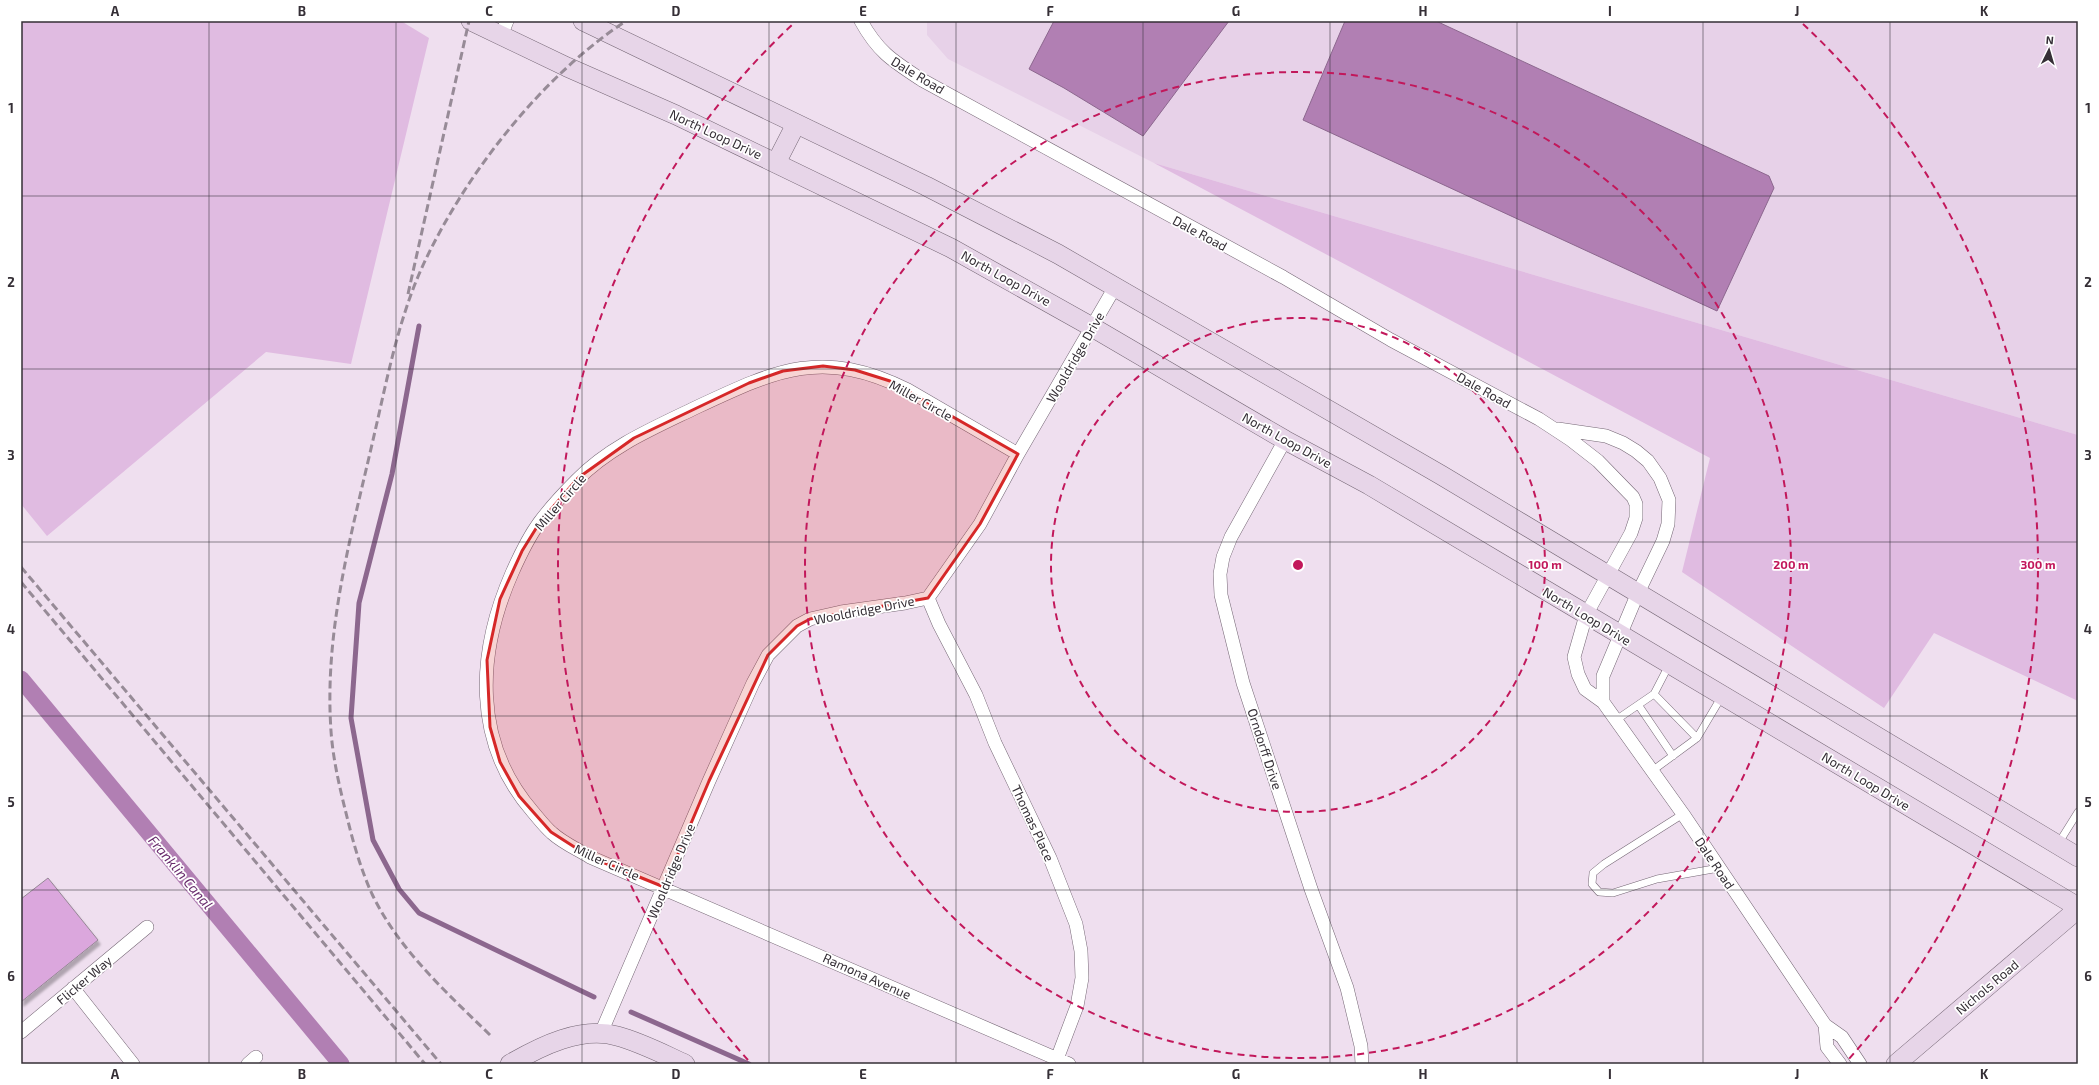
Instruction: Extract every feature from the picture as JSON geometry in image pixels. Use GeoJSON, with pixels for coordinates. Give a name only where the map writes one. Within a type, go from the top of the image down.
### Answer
{"type":"FeatureCollection","features":[{"type":"Feature","properties":{"kind":"main road","name":"North Loop Drive"},"geometry":{"type":"LineString","coordinates":[[471,21],[504,28],[676,115],[951,248],[1092,327],[1286,440],[1369,485],[2078,908]]}},
{"type":"Feature","properties":{"kind":"main road"},"geometry":{"type":"LineString","coordinates":[[583,21],[1003,224],[1440,475],[2078,857]]}},
{"type":"Feature","properties":{"kind":"main road"},"geometry":{"type":"LineString","coordinates":[[776,163],[796,124]]}},
{"type":"Feature","properties":{"kind":"main road","name":"Nichols Road"},"geometry":{"type":"LineString","coordinates":[[1896,1064],[2078,908]]}},
{"type":"Feature","properties":{"kind":"main road"},"geometry":{"type":"LineString","coordinates":[[510,1064],[547,1045],[583,1035],[601,1033],[635,1042],[685,1064]]}},
{"type":"Feature","properties":{"kind":"street","name":"Dale Road"},"geometry":{"type":"LineString","coordinates":[[861,21],[870,39],[883,54],[922,80],[1554,429],[1598,461],[1626,488],[1636,504],[1636,518],[1631,533],[1586,615],[1574,657],[1578,674],[1585,689],[1603,702],[1683,814],[1824,1025],[1842,1037],[1860,1064]]}},
{"type":"Feature","properties":{"kind":"street","name":"Wooldridge Drive"},"geometry":{"type":"LineString","coordinates":[[601,1033],[753,683],[768,655],[780,641],[797,626],[821,616],[905,604],[928,598],[980,524],[1018,454],[1115,287]]}},
{"type":"Feature","properties":{"kind":"street","name":"Miller Circle"},"geometry":{"type":"LineString","coordinates":[[664,888],[590,856],[567,844],[551,832],[519,796],[500,762],[490,727],[486,698],[489,644],[500,599],[522,551],[540,522],[578,478],[618,447],[749,382],[783,371],[824,366],[840,367],[890,381],[1018,454]]}},
{"type":"Feature","properties":{"kind":"street","name":"Dale Road"},"geometry":{"type":"LineString","coordinates":[[1554,429],[1594,434],[1623,443],[1648,461],[1660,478],[1669,500],[1668,524],[1664,541],[1637,594],[1603,676],[1603,702]]}},
{"type":"Feature","properties":{"kind":"street","name":"Orndorff Drive"},"geometry":{"type":"LineString","coordinates":[[1286,440],[1231,537],[1223,557],[1220,574],[1222,595],[1243,683],[1310,889],[1347,988],[1361,1046],[1362,1064]]}},
{"type":"Feature","properties":{"kind":"street","name":"Thomas Place"},"geometry":{"type":"LineString","coordinates":[[928,598],[939,624],[976,695],[995,743],[1050,858],[1076,924],[1081,951],[1082,978],[1077,1006],[1057,1058]]}},
{"type":"Feature","properties":{"kind":"street","name":"Ramona Avenue"},"geometry":{"type":"LineString","coordinates":[[664,888],[1069,1064]]}},
{"type":"Feature","properties":{"kind":"street","name":"Flicker Way"},"geometry":{"type":"LineString","coordinates":[[21,1032],[147,927]]}},
{"type":"Feature","properties":{"kind":"street"},"geometry":{"type":"LineString","coordinates":[[73,988],[133,1064]]}},
{"type":"Feature","properties":{"kind":"street","name":"Dale Road"},"geometry":{"type":"LineString","coordinates":[[1824,1025],[1827,1047],[1840,1064]]}},
{"type":"Feature","properties":{"kind":"lane"},"geometry":{"type":"LineString","coordinates":[[1616,720],[1639,706],[1654,694],[1669,665]]}},
{"type":"Feature","properties":{"kind":"lane"},"geometry":{"type":"LineString","coordinates":[[1654,694],[1697,738]]}},
{"type":"Feature","properties":{"kind":"lane"},"geometry":{"type":"LineString","coordinates":[[1652,771],[1697,738],[1722,696]]}},
{"type":"Feature","properties":{"kind":"lane"},"geometry":{"type":"LineString","coordinates":[[1639,706],[1673,756]]}},
{"type":"Feature","properties":{"kind":"lane"},"geometry":{"type":"LineString","coordinates":[[2057,845],[2078,812]]}},
{"type":"Feature","properties":{"kind":"lane"},"geometry":{"type":"LineString","coordinates":[[1683,814],[1604,864],[1593,873],[1592,884],[1599,892],[1612,893],[1657,879],[1719,868]]}},
{"type":"Feature","properties":{"kind":"highlighted area"},"geometry":{"type":"Polygon","coordinates":[[[823,366],[855,370],[890,381],[1018,454],[980,524],[928,598],[810,619],[797,626],[768,655],[709,781],[664,887],[590,857],[551,832],[519,796],[500,762],[490,727],[487,660],[500,599],[522,551],[540,522],[578,478],[634,438],[749,383],[783,371],[823,366]]]}},
{"type":"Feature","properties":{"kind":"shaded area"},"geometry":{"type":"Polygon","coordinates":[[[21,21],[401,21],[429,38],[351,364],[266,352],[47,536],[21,504],[21,21]]]}},
{"type":"Feature","properties":{"kind":"shaded area"},"geometry":{"type":"Polygon","coordinates":[[[927,21],[2078,21],[2078,435],[1154,163],[948,59],[927,35],[927,21]]]}},
{"type":"Feature","properties":{"kind":"shaded area"},"geometry":{"type":"Polygon","coordinates":[[[1054,21],[1229,21],[1143,136],[1064,88],[1029,69],[1054,21]]]}},
{"type":"Feature","properties":{"kind":"shaded area"},"geometry":{"type":"Polygon","coordinates":[[[1345,21],[1436,21],[1769,176],[1774,188],[1717,311],[1303,120],[1345,21]]]}},
{"type":"Feature","properties":{"kind":"shaded area"},"geometry":{"type":"Polygon","coordinates":[[[1154,163],[2078,435],[2078,701],[1934,633],[1884,708],[1682,572],[1710,458],[1154,163]]]}},
{"type":"Feature","properties":{"kind":"building"},"geometry":{"type":"Polygon","coordinates":[[[48,878],[98,940],[21,1002],[21,899],[48,878]]]}},
{"type":"Feature","properties":{"kind":"waterway"},"geometry":{"type":"LineString","coordinates":[[419,326],[392,474],[359,603],[351,718],[373,840],[399,889],[419,913],[594,997]]}},
{"type":"Feature","properties":{"kind":"waterway","name":"Franklin Canal"},"geometry":{"type":"LineString","coordinates":[[21,679],[341,1064]]}},
{"type":"Feature","properties":{"kind":"waterway"},"geometry":{"type":"LineString","coordinates":[[631,1012],[749,1064]]}},
{"type":"Feature","properties":{"kind":"railway"},"geometry":{"type":"LineString","coordinates":[[408,294],[469,21]]}},
{"type":"Feature","properties":{"kind":"railway"},"geometry":{"type":"LineString","coordinates":[[490,1035],[440,986],[410,952],[383,914],[364,875],[344,806],[333,753],[330,694],[335,621],[348,548],[388,372],[407,306],[424,263],[462,195],[510,128],[565,69],[595,43],[626,21]]}},
{"type":"Feature","properties":{"kind":"railway"},"geometry":{"type":"LineString","coordinates":[[21,567],[441,1064]]}},
{"type":"Feature","properties":{"kind":"railway"},"geometry":{"type":"LineString","coordinates":[[21,582],[425,1064]]}}]}
